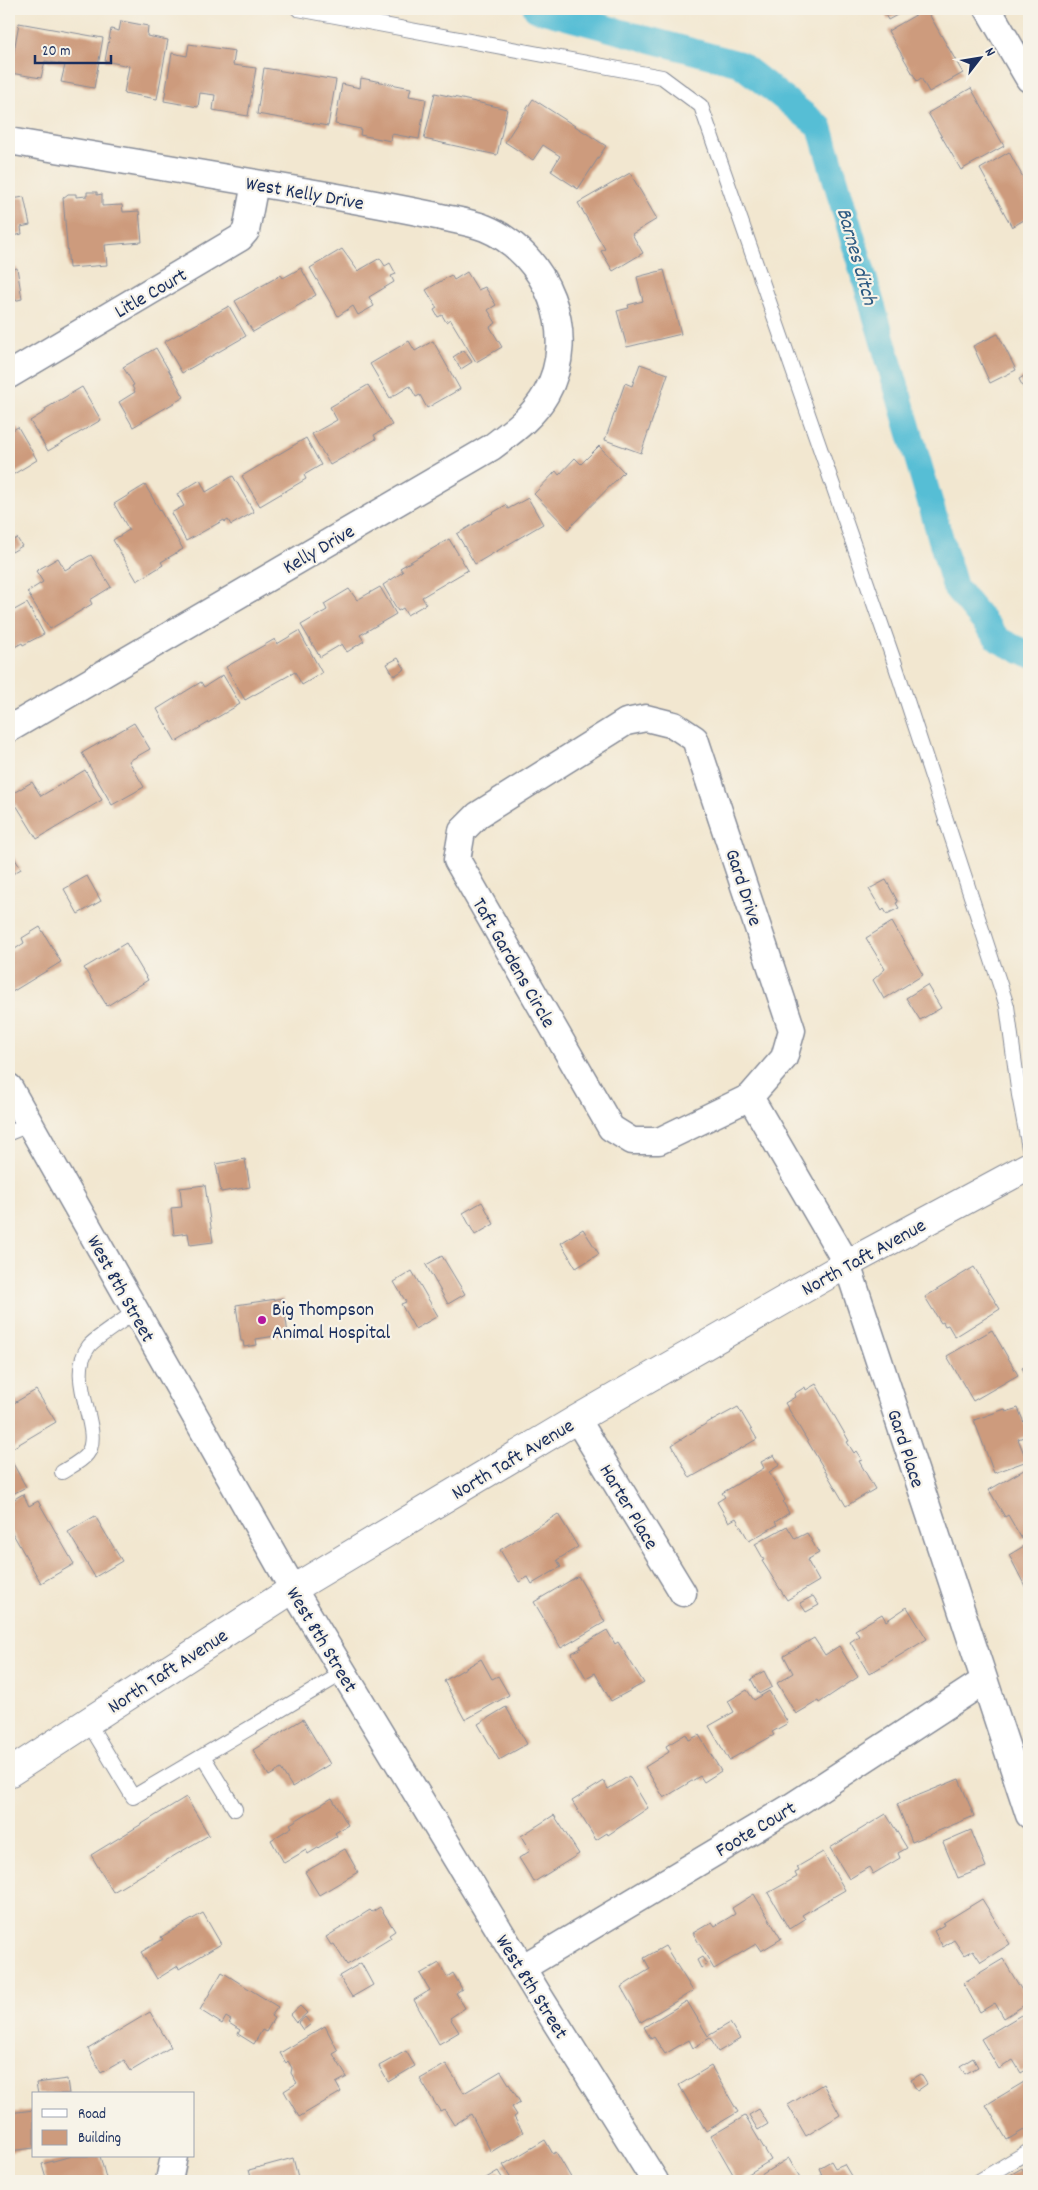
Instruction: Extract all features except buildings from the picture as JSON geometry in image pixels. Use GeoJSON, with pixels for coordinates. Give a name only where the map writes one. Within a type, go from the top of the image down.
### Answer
{"type":"FeatureCollection","features":[{"type":"Feature","properties":{"kind":"main road","name":"North Taft Avenue"},"geometry":{"type":"LineString","coordinates":[[9,1773],[292,1589],[577,1419],[847,1264],[1029,1166]]}},
{"type":"Feature","properties":{"kind":"street"},"geometry":{"type":"LineString","coordinates":[[988,9],[1029,79]]}},
{"type":"Feature","properties":{"kind":"street","name":"West Kelly Drive"},"geometry":{"type":"LineString","coordinates":[[9,141],[404,209],[485,228],[516,247],[535,268],[552,298],[557,316]]}},
{"type":"Feature","properties":{"kind":"street","name":"Litle Court"},"geometry":{"type":"LineString","coordinates":[[9,374],[240,238],[246,231],[255,183]]}},
{"type":"Feature","properties":{"kind":"street","name":"Kelly Drive"},"geometry":{"type":"LineString","coordinates":[[9,729],[492,447],[526,421],[547,394],[557,369],[561,346],[561,330],[557,316]]}},
{"type":"Feature","properties":{"kind":"street","name":"Gard Drive"},"geometry":{"type":"LineString","coordinates":[[626,722],[646,718],[674,725],[695,739],[792,1030],[784,1058],[750,1096]]}},
{"type":"Feature","properties":{"kind":"street","name":"Taft Gardens Circle"},"geometry":{"type":"LineString","coordinates":[[626,722],[478,815],[462,831],[457,860],[611,1128],[632,1141],[659,1141],[750,1096]]}},
{"type":"Feature","properties":{"kind":"street","name":"West 8th Street"},"geometry":{"type":"LineString","coordinates":[[9,1087],[20,1128],[136,1311],[292,1589],[522,1968],[656,2181]]}},
{"type":"Feature","properties":{"kind":"street","name":"Gard Place"},"geometry":{"type":"LineString","coordinates":[[750,1096],[847,1264],[1029,1815]]}},
{"type":"Feature","properties":{"kind":"street","name":"Harter Place"},"geometry":{"type":"LineString","coordinates":[[577,1419],[683,1593]]}},
{"type":"Feature","properties":{"kind":"street","name":"Foote Court"},"geometry":{"type":"LineString","coordinates":[[522,1968],[791,1807],[984,1681]]}},
{"type":"Feature","properties":{"kind":"street"},"geometry":{"type":"LineString","coordinates":[[169,2181],[174,2158]]}},
{"type":"Feature","properties":{"kind":"lane"},"geometry":{"type":"LineString","coordinates":[[298,9],[662,77],[701,106],[894,661],[1007,1006],[1019,1095],[1029,1148]]}},
{"type":"Feature","properties":{"kind":"lane"},"geometry":{"type":"LineString","coordinates":[[62,1472],[88,1454],[92,1438],[82,1394],[81,1367],[89,1345],[136,1311]]}},
{"type":"Feature","properties":{"kind":"lane"},"geometry":{"type":"LineString","coordinates":[[88,1722],[133,1797],[343,1673]]}},
{"type":"Feature","properties":{"kind":"lane"},"geometry":{"type":"LineString","coordinates":[[203,1756],[236,1809]]}},
{"type":"Feature","properties":{"kind":"lane"},"geometry":{"type":"LineString","coordinates":[[979,2181],[1029,2151]]}},
{"type":"Feature","properties":{"kind":"waterway","name":"Barnes ditch"},"geometry":{"type":"LineString","coordinates":[[536,9],[740,64],[820,127],[955,587],[999,640],[1029,655]]}},
{"type":"Feature","properties":{"kind":"place","name":"Big Thompson Animal Hospital"},"geometry":{"type":"Point","coordinates":[262,1320]}}]}
